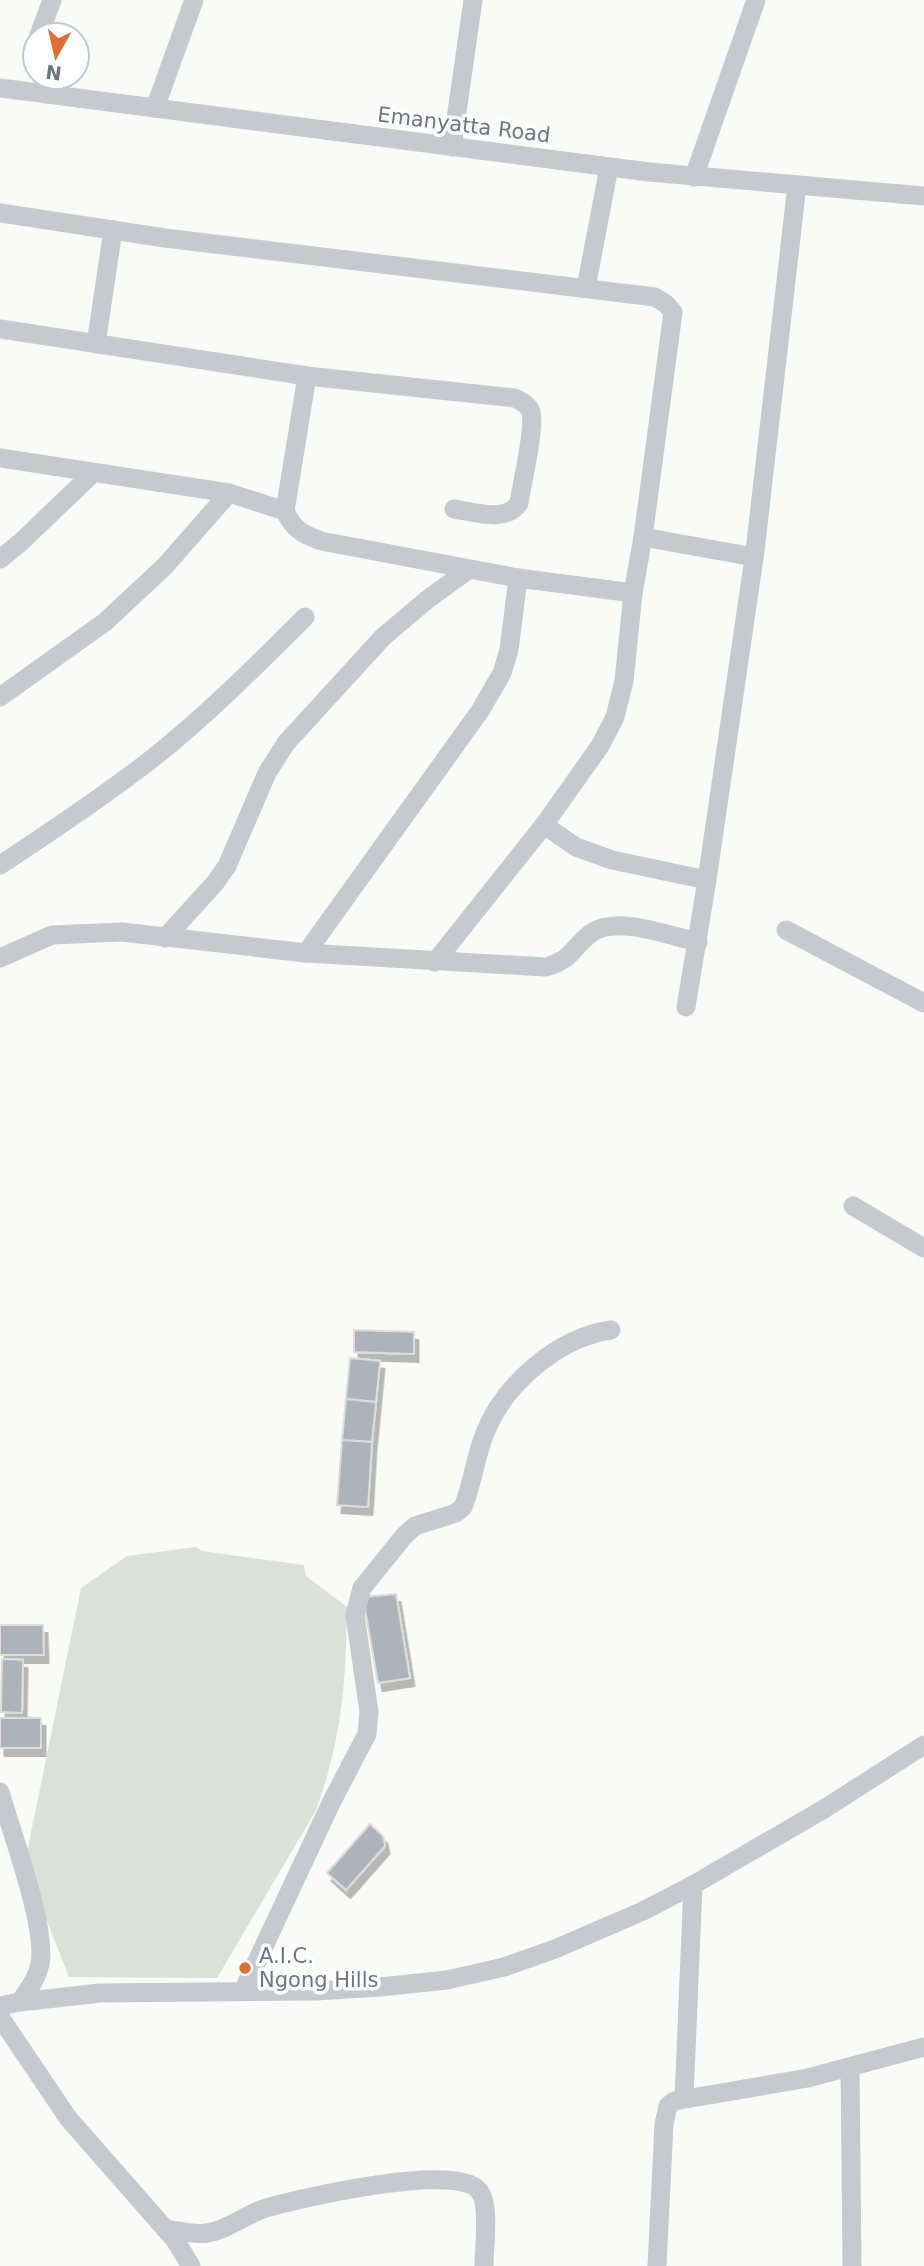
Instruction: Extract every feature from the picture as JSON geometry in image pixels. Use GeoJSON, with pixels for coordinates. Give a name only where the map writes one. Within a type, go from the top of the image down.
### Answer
{"type":"FeatureCollection","features":[{"type":"Feature","properties":{"kind":"street"},"geometry":{"type":"LineString","coordinates":[[44,21],[52,0]]}},
{"type":"Feature","properties":{"kind":"street"},"geometry":{"type":"LineString","coordinates":[[155,108],[194,0]]}},
{"type":"Feature","properties":{"kind":"street"},"geometry":{"type":"LineString","coordinates":[[452,147],[473,0]]}},
{"type":"Feature","properties":{"kind":"street"},"geometry":{"type":"LineString","coordinates":[[694,177],[756,0]]}},
{"type":"Feature","properties":{"kind":"street","name":"Emanyatta Road"},"geometry":{"type":"LineString","coordinates":[[0,88],[609,167],[924,197]]}},
{"type":"Feature","properties":{"kind":"street"},"geometry":{"type":"LineString","coordinates":[[586,288],[609,167]]}},
{"type":"Feature","properties":{"kind":"street"},"geometry":{"type":"LineString","coordinates":[[686,1007],[698,942],[754,557],[797,186]]}},
{"type":"Feature","properties":{"kind":"street"},"geometry":{"type":"LineString","coordinates":[[0,213],[113,230],[654,297],[673,312],[633,593],[624,681],[615,717],[600,746],[544,825],[435,962]]}},
{"type":"Feature","properties":{"kind":"street"},"geometry":{"type":"LineString","coordinates":[[96,344],[113,230]]}},
{"type":"Feature","properties":{"kind":"street"},"geometry":{"type":"LineString","coordinates":[[0,328],[307,376],[514,398],[525,403],[530,410],[531,424],[519,503],[507,514],[454,509]]}},
{"type":"Feature","properties":{"kind":"street"},"geometry":{"type":"LineString","coordinates":[[307,376],[285,510],[292,526],[302,534],[321,541],[468,570],[633,593]]}},
{"type":"Feature","properties":{"kind":"street"},"geometry":{"type":"LineString","coordinates":[[0,458],[229,493],[285,510]]}},
{"type":"Feature","properties":{"kind":"street"},"geometry":{"type":"LineString","coordinates":[[0,559],[93,473]]}},
{"type":"Feature","properties":{"kind":"street"},"geometry":{"type":"LineString","coordinates":[[0,697],[105,622],[164,566],[229,493]]}},
{"type":"Feature","properties":{"kind":"street"},"geometry":{"type":"LineString","coordinates":[[643,537],[754,557]]}},
{"type":"Feature","properties":{"kind":"street"},"geometry":{"type":"LineString","coordinates":[[0,539],[21,542]]}},
{"type":"Feature","properties":{"kind":"street"},"geometry":{"type":"LineString","coordinates":[[165,938],[215,883],[226,866],[267,773],[286,743],[383,637],[428,598],[468,570]]}},
{"type":"Feature","properties":{"kind":"street"},"geometry":{"type":"LineString","coordinates":[[306,953],[480,711],[502,673],[509,650],[518,578]]}},
{"type":"Feature","properties":{"kind":"street"},"geometry":{"type":"LineString","coordinates":[[0,865],[67,822],[153,757],[239,683],[305,617]]}},
{"type":"Feature","properties":{"kind":"street"},"geometry":{"type":"LineString","coordinates":[[544,825],[576,847],[612,860],[707,880]]}},
{"type":"Feature","properties":{"kind":"street"},"geometry":{"type":"LineString","coordinates":[[0,958],[52,935],[122,932],[306,953],[547,967],[563,962],[591,933],[610,926],[630,926],[698,942]]}},
{"type":"Feature","properties":{"kind":"street"},"geometry":{"type":"LineString","coordinates":[[786,930],[924,1003]]}},
{"type":"Feature","properties":{"kind":"street"},"geometry":{"type":"LineString","coordinates":[[853,1206],[924,1248]]}},
{"type":"Feature","properties":{"kind":"street"},"geometry":{"type":"LineString","coordinates":[[243,1992],[332,1801],[367,1734],[369,1712],[355,1615],[362,1588],[415,1526],[456,1513],[463,1507],[485,1433],[502,1401],[533,1369],[558,1349],[593,1333],[611,1331]]}},
{"type":"Feature","properties":{"kind":"street"},"geometry":{"type":"LineString","coordinates":[[0,2006],[100,1993],[380,1987],[447,1980],[504,1967],[555,1949],[643,1911],[694,1885],[834,1803],[924,1745]]}},
{"type":"Feature","properties":{"kind":"street"},"geometry":{"type":"LineString","coordinates":[[0,1792],[34,1910],[41,1948],[40,1964],[34,1981],[20,2002]]}},
{"type":"Feature","properties":{"kind":"street"},"geometry":{"type":"LineString","coordinates":[[684,2099],[694,1885]]}},
{"type":"Feature","properties":{"kind":"street"},"geometry":{"type":"LineString","coordinates":[[0,2017],[68,2118],[175,2240],[191,2266]]}},
{"type":"Feature","properties":{"kind":"street"},"geometry":{"type":"LineString","coordinates":[[657,2266],[665,2114],[674,2101],[751,2089],[924,2047]]}},
{"type":"Feature","properties":{"kind":"street"},"geometry":{"type":"LineString","coordinates":[[850,2067],[852,2265]]}},
{"type":"Feature","properties":{"kind":"street"},"geometry":{"type":"LineString","coordinates":[[165,2229],[207,2233],[264,2208],[308,2197],[372,2185],[445,2179],[465,2182],[479,2188],[485,2200],[484,2266]]}},
{"type":"Feature","properties":{"kind":"shaded area"},"geometry":{"type":"Polygon","coordinates":[[[196,1547],[202,1551],[304,1565],[306,1576],[347,1607],[341,1711],[324,1786],[315,1812],[217,1978],[69,1977],[40,1903],[27,1852],[81,1588],[127,1556],[196,1547]]]}},
{"type":"Feature","properties":{"kind":"building"},"geometry":{"type":"Polygon","coordinates":[[[354,1330],[414,1332],[414,1354],[354,1352],[354,1330]]]}},
{"type":"Feature","properties":{"kind":"building"},"geometry":{"type":"Polygon","coordinates":[[[350,1358],[380,1361],[376,1402],[346,1399],[350,1358]]]}},
{"type":"Feature","properties":{"kind":"building"},"geometry":{"type":"Polygon","coordinates":[[[346,1399],[376,1402],[372,1442],[342,1440],[346,1399]]]}},
{"type":"Feature","properties":{"kind":"building"},"geometry":{"type":"Polygon","coordinates":[[[342,1440],[372,1442],[368,1507],[337,1505],[342,1440]]]}},
{"type":"Feature","properties":{"kind":"building"},"geometry":{"type":"Polygon","coordinates":[[[396,1594],[410,1678],[378,1683],[363,1597],[396,1594]]]}},
{"type":"Feature","properties":{"kind":"building"},"geometry":{"type":"Polygon","coordinates":[[[0,1625],[43,1625],[44,1655],[0,1655],[0,1625]]]}},
{"type":"Feature","properties":{"kind":"building"},"geometry":{"type":"Polygon","coordinates":[[[2,1659],[23,1660],[22,1713],[1,1712],[2,1659]]]}},
{"type":"Feature","properties":{"kind":"building"},"geometry":{"type":"Polygon","coordinates":[[[0,1718],[41,1718],[41,1748],[0,1748],[0,1718]]]}},
{"type":"Feature","properties":{"kind":"building"},"geometry":{"type":"Polygon","coordinates":[[[370,1824],[383,1836],[385,1846],[346,1890],[327,1873],[370,1824]]]}},
{"type":"Feature","properties":{"kind":"place","name":"A.I.C. Ngong Hills"},"geometry":{"type":"Point","coordinates":[245,1968]}}]}
